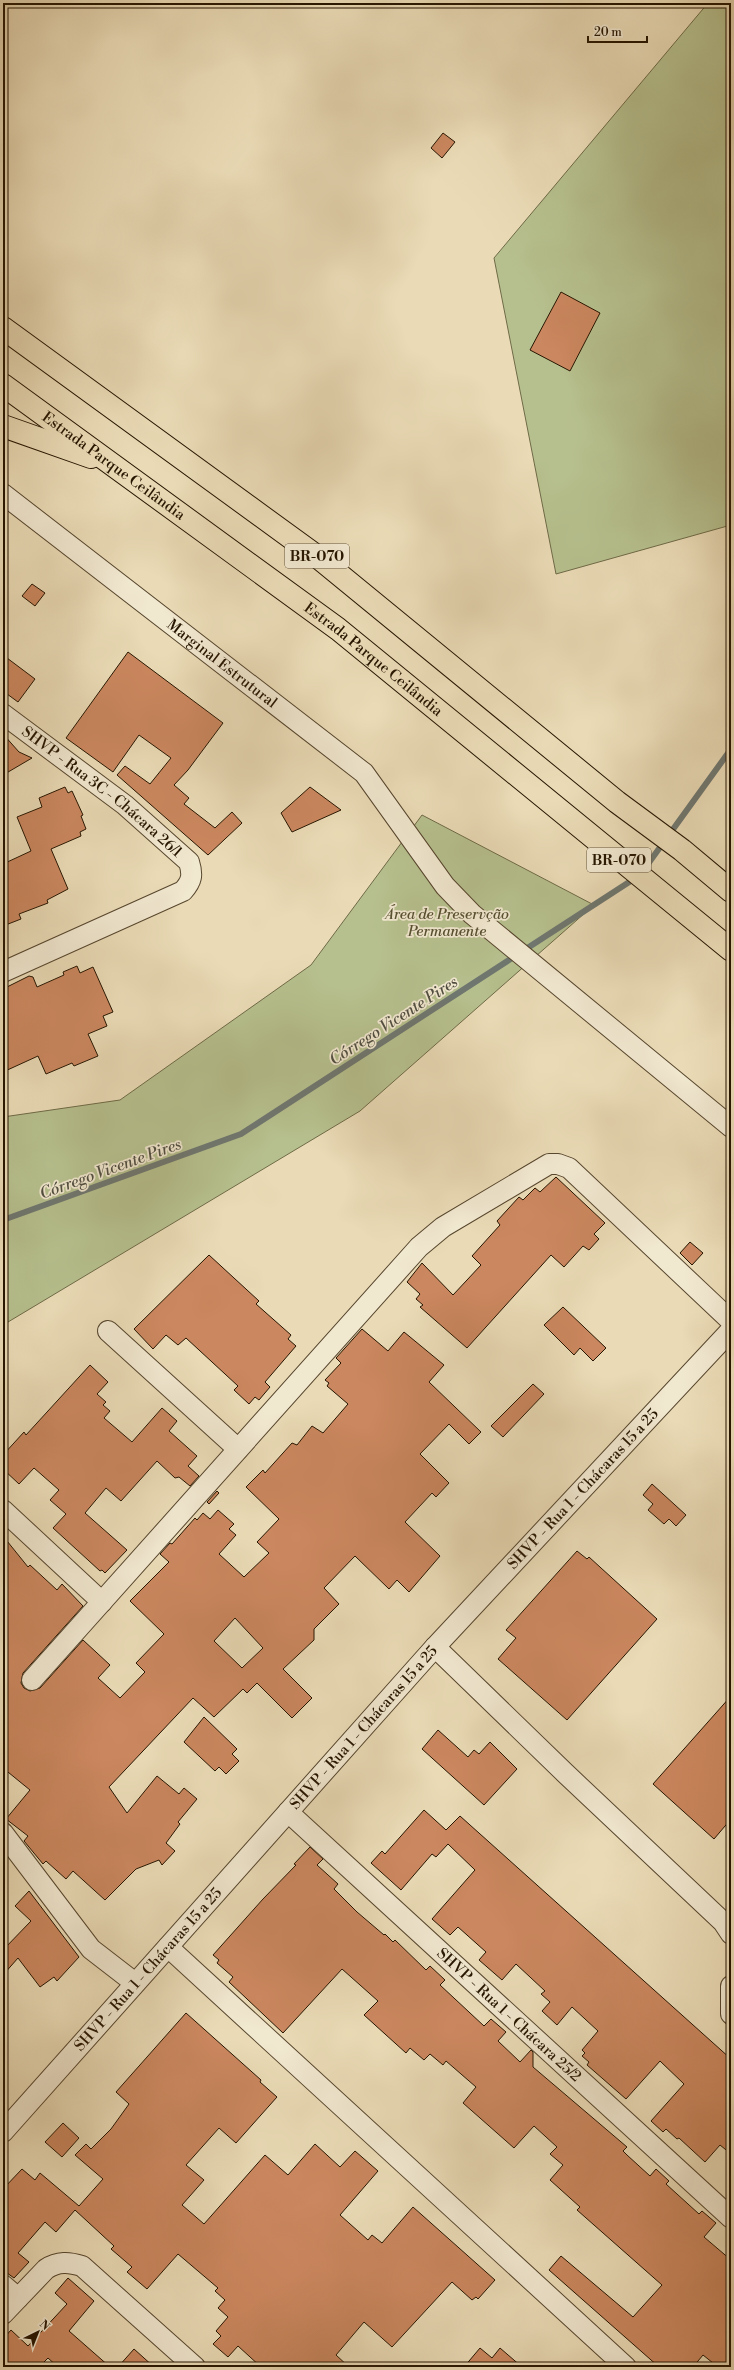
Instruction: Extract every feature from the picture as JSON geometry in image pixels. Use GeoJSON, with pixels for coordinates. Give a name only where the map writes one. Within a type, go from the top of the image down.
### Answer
{"type":"FeatureCollection","features":[{"type":"Feature","properties":{"kind":"highway","name":"BR-070"},"geometry":{"type":"LineString","coordinates":[[3,328],[319,558],[617,802],[682,850],[731,891]]}},
{"type":"Feature","properties":{"kind":"highway","name":"Estrada Parque Ceilândia"},"geometry":{"type":"LineString","coordinates":[[3,384],[338,629],[585,833],[731,950]]}},
{"type":"Feature","properties":{"kind":"highway"},"geometry":{"type":"LineString","coordinates":[[3,426],[114,465]]}},
{"type":"Feature","properties":{"kind":"street","name":"Marginal Estrutural"},"geometry":{"type":"LineString","coordinates":[[3,494],[364,773],[445,886],[472,914],[584,1008],[731,1127]]}},
{"type":"Feature","properties":{"kind":"street","name":"SHVP - Rua 3C - Chácara 26/1"},"geometry":{"type":"LineString","coordinates":[[3,714],[125,805],[189,862],[193,875],[190,884],[183,892],[3,972]]}},
{"type":"Feature","properties":{"kind":"street"},"geometry":{"type":"LineString","coordinates":[[32,1680],[419,1247],[443,1227],[549,1164],[558,1164],[569,1168],[731,1321]]}},
{"type":"Feature","properties":{"kind":"street","name":"SHVP - Rua 1 - Chácaras 15 a 25"},"geometry":{"type":"LineString","coordinates":[[3,2132],[435,1647],[731,1330]]}},
{"type":"Feature","properties":{"kind":"street"},"geometry":{"type":"LineString","coordinates":[[108,1331],[238,1449]]}},
{"type":"Feature","properties":{"kind":"street"},"geometry":{"type":"LineString","coordinates":[[3,1510],[102,1602]]}},
{"type":"Feature","properties":{"kind":"street"},"geometry":{"type":"LineString","coordinates":[[435,1647],[723,1922],[731,1934]]}},
{"type":"Feature","properties":{"kind":"street","name":"SHVP - Rua 1 - Chácara 25/2"},"geometry":{"type":"LineString","coordinates":[[288,1812],[731,2218]]}},
{"type":"Feature","properties":{"kind":"street"},"geometry":{"type":"LineString","coordinates":[[3,1833],[91,1949],[135,1984]]}},
{"type":"Feature","properties":{"kind":"street"},"geometry":{"type":"LineString","coordinates":[[168,1947],[626,2367]]}},
{"type":"Feature","properties":{"kind":"street"},"geometry":{"type":"LineString","coordinates":[[731,1986],[731,2014]]}},
{"type":"Feature","properties":{"kind":"street"},"geometry":{"type":"LineString","coordinates":[[3,2314],[53,2264],[72,2263],[82,2266],[195,2367]]}},
{"type":"Feature","properties":{"kind":"street"},"geometry":{"type":"LineString","coordinates":[[3,2285],[18,2298]]}},
{"type":"Feature","properties":{"kind":"green space"},"geometry":{"type":"Polygon","coordinates":[[[708,3],[731,3],[731,525],[556,574],[494,258],[708,3]]]}},
{"type":"Feature","properties":{"kind":"green space","name":"Área de Preservção Permanente"},"geometry":{"type":"Polygon","coordinates":[[[422,815],[594,905],[360,1111],[3,1325],[3,1117],[120,1100],[311,965],[422,815]]]}},
{"type":"Feature","properties":{"kind":"building"},"geometry":{"type":"Polygon","coordinates":[[[443,133],[455,142],[442,158],[431,148],[443,133]]]}},
{"type":"Feature","properties":{"kind":"building"},"geometry":{"type":"Polygon","coordinates":[[[561,292],[600,313],[570,371],[530,350],[561,292]]]}},
{"type":"Feature","properties":{"kind":"building"},"geometry":{"type":"Polygon","coordinates":[[[32,584],[45,593],[35,606],[22,596],[32,584]]]}},
{"type":"Feature","properties":{"kind":"building"},"geometry":{"type":"Polygon","coordinates":[[[128,652],[223,723],[188,770],[174,785],[189,798],[184,804],[215,828],[232,812],[242,823],[208,855],[117,775],[125,766],[150,784],[171,758],[139,735],[113,772],[66,738],[128,652]]]}},
{"type":"Feature","properties":{"kind":"building"},"geometry":{"type":"Polygon","coordinates":[[[3,655],[35,679],[18,702],[3,691],[3,655]]]}},
{"type":"Feature","properties":{"kind":"building"},"geometry":{"type":"Polygon","coordinates":[[[3,734],[19,752],[32,758],[3,775],[3,734]]]}},
{"type":"Feature","properties":{"kind":"building"},"geometry":{"type":"Polygon","coordinates":[[[65,787],[68,793],[72,791],[83,815],[81,816],[86,829],[80,832],[81,836],[51,849],[68,889],[47,900],[48,903],[19,914],[21,919],[3,926],[3,864],[31,851],[17,817],[42,807],[39,798],[65,787]]]}},
{"type":"Feature","properties":{"kind":"building"},"geometry":{"type":"Polygon","coordinates":[[[310,787],[341,810],[292,832],[281,813],[310,787]]]}},
{"type":"Feature","properties":{"kind":"building"},"geometry":{"type":"Polygon","coordinates":[[[77,966],[80,973],[93,967],[113,1012],[103,1016],[107,1026],[88,1034],[98,1056],[74,1066],[72,1063],[46,1074],[38,1056],[3,1072],[3,989],[29,976],[33,977],[37,987],[64,975],[63,972],[77,966]]]}},
{"type":"Feature","properties":{"kind":"building"},"geometry":{"type":"Polygon","coordinates":[[[556,1177],[605,1223],[594,1234],[599,1239],[589,1250],[583,1246],[564,1267],[551,1255],[467,1348],[420,1307],[423,1305],[416,1299],[420,1294],[407,1282],[422,1263],[453,1295],[481,1265],[472,1256],[500,1225],[497,1221],[519,1197],[523,1200],[535,1188],[540,1192],[556,1177]]]}},
{"type":"Feature","properties":{"kind":"building"},"geometry":{"type":"Polygon","coordinates":[[[690,1242],[703,1253],[692,1265],[680,1253],[690,1242]]]}},
{"type":"Feature","properties":{"kind":"building"},"geometry":{"type":"Polygon","coordinates":[[[209,1255],[259,1301],[256,1304],[291,1335],[288,1339],[296,1346],[265,1382],[270,1387],[259,1400],[255,1397],[249,1404],[234,1390],[238,1386],[186,1338],[178,1345],[166,1335],[153,1349],[134,1329],[209,1255]]]}},
{"type":"Feature","properties":{"kind":"building"},"geometry":{"type":"Polygon","coordinates":[[[563,1307],[606,1348],[593,1361],[580,1348],[574,1355],[544,1325],[563,1307]]]}},
{"type":"Feature","properties":{"kind":"building"},"geometry":{"type":"Polygon","coordinates":[[[362,1329],[388,1351],[404,1332],[444,1365],[429,1382],[481,1432],[469,1444],[449,1424],[420,1454],[449,1483],[436,1497],[432,1493],[405,1522],[440,1556],[409,1592],[397,1580],[389,1589],[355,1556],[324,1588],[339,1604],[314,1629],[314,1640],[283,1669],[312,1698],[292,1718],[257,1683],[247,1693],[243,1689],[214,1717],[193,1698],[109,1787],[127,1813],[157,1776],[179,1794],[184,1788],[197,1799],[178,1822],[180,1824],[166,1843],[175,1851],[162,1865],[159,1860],[136,1869],[105,1900],[73,1871],[66,1879],[46,1861],[43,1864],[24,1841],[28,1836],[6,1819],[30,1790],[3,1768],[3,1536],[28,1567],[30,1565],[57,1590],[62,1584],[83,1606],[23,1673],[21,1683],[24,1688],[30,1691],[40,1688],[83,1640],[110,1665],[98,1678],[120,1698],[145,1672],[136,1663],[164,1634],[130,1601],[169,1562],[160,1554],[170,1543],[172,1544],[195,1518],[197,1520],[203,1513],[210,1519],[218,1510],[234,1524],[229,1529],[236,1535],[219,1554],[244,1577],[269,1553],[257,1542],[279,1519],[246,1487],[263,1470],[265,1473],[292,1443],[297,1445],[312,1426],[323,1433],[348,1404],[327,1386],[329,1383],[325,1380],[341,1363],[336,1358],[362,1329]],[[235,1618],[214,1641],[242,1668],[263,1648],[235,1618]]]}},
{"type":"Feature","properties":{"kind":"building"},"geometry":{"type":"Polygon","coordinates":[[[90,1365],[108,1382],[97,1394],[106,1402],[103,1405],[110,1411],[104,1418],[132,1442],[162,1408],[177,1421],[169,1431],[197,1456],[188,1466],[199,1476],[190,1486],[179,1477],[175,1478],[157,1461],[121,1501],[106,1488],[85,1513],[127,1550],[105,1573],[102,1570],[100,1571],[53,1528],[66,1514],[50,1500],[59,1490],[34,1468],[19,1484],[3,1469],[3,1455],[24,1432],[26,1435],[90,1365]]]}},
{"type":"Feature","properties":{"kind":"building"},"geometry":{"type":"Polygon","coordinates":[[[533,1384],[544,1394],[503,1437],[491,1426],[533,1384]]]}},
{"type":"Feature","properties":{"kind":"building"},"geometry":{"type":"Polygon","coordinates":[[[652,1484],[686,1515],[676,1526],[669,1519],[664,1524],[648,1510],[653,1504],[643,1495],[652,1484]]]}},
{"type":"Feature","properties":{"kind":"building"},"geometry":{"type":"Polygon","coordinates":[[[217,1491],[219,1493],[209,1504],[207,1502],[217,1491]]]}},
{"type":"Feature","properties":{"kind":"building"},"geometry":{"type":"Polygon","coordinates":[[[577,1551],[587,1559],[589,1557],[657,1619],[567,1720],[498,1659],[516,1638],[506,1630],[577,1551]]]}},
{"type":"Feature","properties":{"kind":"building"},"geometry":{"type":"Polygon","coordinates":[[[731,1696],[731,1819],[714,1839],[653,1784],[731,1696]]]}},
{"type":"Feature","properties":{"kind":"building"},"geometry":{"type":"Polygon","coordinates":[[[204,1717],[237,1749],[232,1754],[239,1761],[226,1774],[219,1767],[215,1771],[184,1742],[204,1717]]]}},
{"type":"Feature","properties":{"kind":"building"},"geometry":{"type":"Polygon","coordinates":[[[438,1730],[468,1757],[474,1750],[479,1754],[490,1742],[517,1769],[484,1805],[422,1749],[438,1730]]]}},
{"type":"Feature","properties":{"kind":"building"},"geometry":{"type":"Polygon","coordinates":[[[424,1810],[446,1830],[460,1816],[731,2059],[731,2154],[720,2145],[705,2162],[679,2138],[677,2139],[666,2129],[663,2132],[651,2121],[684,2084],[660,2061],[626,2099],[587,2065],[589,2062],[582,2056],[585,2053],[582,2050],[598,2031],[572,2007],[557,2025],[542,2011],[550,2002],[541,1994],[545,1991],[516,1964],[502,1980],[479,1960],[486,1952],[458,1927],[450,1935],[432,1919],[475,1870],[448,1844],[436,1857],[432,1854],[401,1890],[371,1863],[382,1851],[385,1854],[424,1810]]]}},
{"type":"Feature","properties":{"kind":"building"},"geometry":{"type":"Polygon","coordinates":[[[310,1847],[323,1859],[317,1865],[338,1884],[334,1889],[357,1912],[393,1942],[395,1940],[426,1970],[430,1966],[445,1980],[440,1985],[484,2026],[491,2019],[506,2032],[498,2041],[520,2062],[531,2050],[533,2052],[533,2067],[627,2147],[623,2151],[627,2155],[650,2176],[656,2169],[669,2181],[666,2184],[699,2214],[702,2211],[716,2223],[704,2237],[731,2260],[731,2367],[718,2367],[703,2355],[693,2367],[659,2367],[549,2270],[561,2256],[633,2317],[662,2285],[577,2210],[580,2207],[550,2180],[563,2165],[550,2154],[557,2147],[534,2126],[514,2148],[463,2103],[476,2087],[446,2061],[443,2065],[430,2054],[424,2060],[410,2048],[406,2053],[364,2015],[378,2001],[342,1969],[283,2033],[229,1982],[233,1977],[217,1963],[219,1960],[213,1955],[263,1899],[296,1865],[294,1864],[310,1847]]]}},
{"type":"Feature","properties":{"kind":"building"},"geometry":{"type":"Polygon","coordinates":[[[29,1891],[79,1957],[57,1981],[54,1977],[40,1987],[18,1958],[3,1975],[3,1950],[31,1921],[15,1906],[29,1891]]]}},
{"type":"Feature","properties":{"kind":"building"},"geometry":{"type":"Polygon","coordinates":[[[186,2013],[261,2080],[260,2082],[277,2097],[236,2143],[219,2128],[186,2165],[204,2180],[182,2205],[204,2224],[265,2155],[288,2175],[315,2144],[340,2167],[355,2151],[378,2171],[340,2215],[368,2240],[372,2235],[382,2243],[413,2207],[495,2280],[478,2299],[476,2297],[472,2300],[452,2282],[392,2347],[364,2322],[336,2355],[349,2367],[261,2367],[238,2346],[228,2357],[213,2344],[221,2336],[216,2331],[228,2317],[218,2308],[225,2300],[215,2291],[218,2288],[178,2254],[147,2289],[127,2272],[132,2267],[111,2249],[114,2246],[75,2210],[56,2232],[45,2222],[18,2253],[29,2262],[14,2278],[3,2270],[3,2189],[22,2169],[35,2180],[40,2173],[79,2206],[103,2179],[75,2155],[86,2144],[91,2149],[111,2129],[129,2104],[116,2092],[186,2013]]]}},
{"type":"Feature","properties":{"kind":"building"},"geometry":{"type":"Polygon","coordinates":[[[63,2123],[79,2138],[62,2157],[45,2142],[63,2123]]]}},
{"type":"Feature","properties":{"kind":"building"},"geometry":{"type":"Polygon","coordinates":[[[68,2278],[94,2301],[69,2331],[110,2367],[58,2367],[48,2358],[39,2367],[3,2367],[3,2339],[11,2330],[28,2346],[67,2304],[55,2293],[68,2278]]]}},
{"type":"Feature","properties":{"kind":"building"},"geometry":{"type":"Polygon","coordinates":[[[480,2348],[492,2358],[500,2348],[522,2367],[464,2367],[480,2348]]]}},
{"type":"Feature","properties":{"kind":"building"},"geometry":{"type":"Polygon","coordinates":[[[134,2349],[154,2367],[118,2367],[134,2349]]]}},
{"type":"Feature","properties":{"kind":"waterway","name":"Córrego Vicente Pires"},"geometry":{"type":"LineString","coordinates":[[3,1220],[241,1134],[640,875],[731,749]]}}]}
